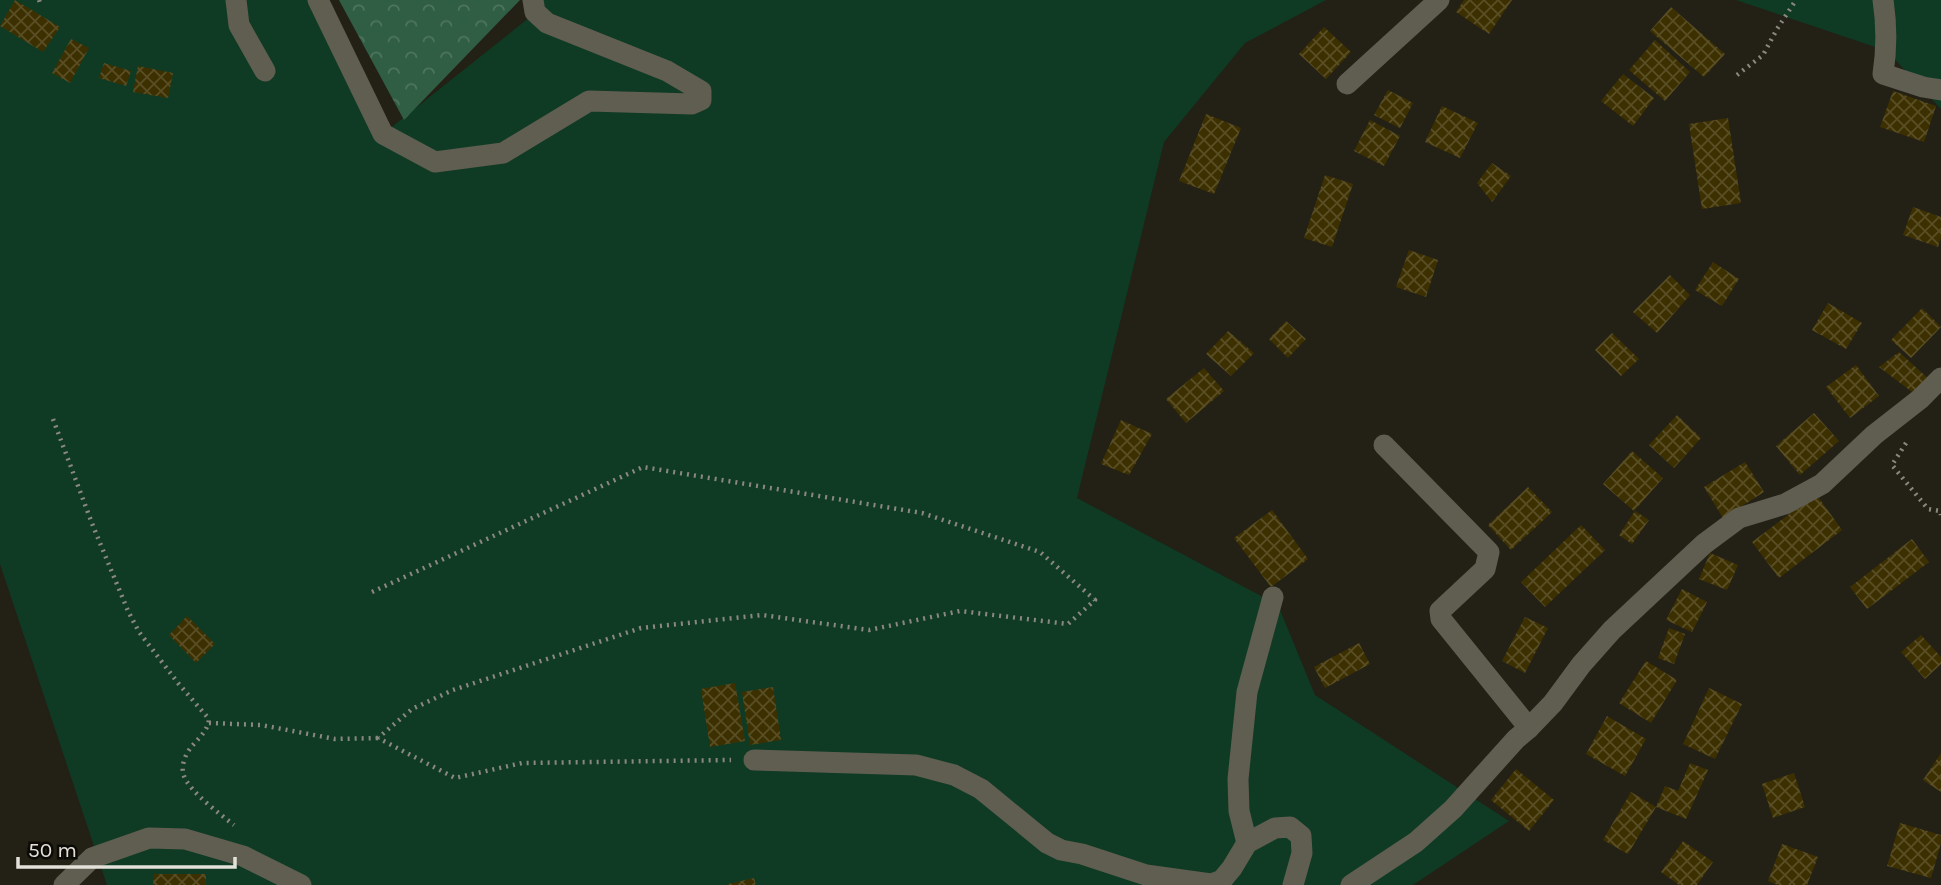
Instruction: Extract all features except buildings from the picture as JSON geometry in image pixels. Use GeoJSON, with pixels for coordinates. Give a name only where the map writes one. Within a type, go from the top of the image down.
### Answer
{"type":"FeatureCollection","features":[{"type":"Feature","properties":{"kind":"street"},"geometry":{"type":"LineString","coordinates":[[236,0],[239,25],[265,71]]}},
{"type":"Feature","properties":{"kind":"street"},"geometry":{"type":"LineString","coordinates":[[318,0],[383,134],[435,162],[503,153],[589,101],[692,104],[701,100],[701,91],[667,71],[547,23],[536,12],[533,0]]}},
{"type":"Feature","properties":{"kind":"street"},"geometry":{"type":"LineString","coordinates":[[1347,84],[1439,0]]}},
{"type":"Feature","properties":{"kind":"street"},"geometry":{"type":"LineString","coordinates":[[1883,0],[1887,51],[1883,74],[1941,90]]}},
{"type":"Feature","properties":{"kind":"street"},"geometry":{"type":"LineString","coordinates":[[1351,885],[1416,842],[1453,809],[1516,739],[1553,703],[1612,629],[1704,544],[1739,517],[1785,504],[1822,484],[1941,378]]}},
{"type":"Feature","properties":{"kind":"street"},"geometry":{"type":"LineString","coordinates":[[1384,445],[1489,552],[1485,569],[1440,611],[1441,619],[1529,728]]}},
{"type":"Feature","properties":{"kind":"street"},"geometry":{"type":"LineString","coordinates":[[1247,843],[1239,811],[1238,786],[1247,692],[1273,597]]}},
{"type":"Feature","properties":{"kind":"street"},"geometry":{"type":"LineString","coordinates":[[754,760],[916,765],[954,775],[981,789],[1047,843],[1061,850],[1146,875],[1211,884],[1222,880],[1247,843],[1275,828],[1290,827],[1301,836],[1302,853],[1293,885]]}},
{"type":"Feature","properties":{"kind":"street"},"geometry":{"type":"LineString","coordinates":[[64,885],[92,858],[149,838],[185,839],[243,856],[301,885]]}},
{"type":"Feature","properties":{"kind":"path"},"geometry":{"type":"LineString","coordinates":[[1737,75],[1763,55],[1796,0]]}},
{"type":"Feature","properties":{"kind":"path"},"geometry":{"type":"LineString","coordinates":[[53,419],[128,611],[139,632],[164,666],[209,719],[206,730],[188,751],[183,762],[183,776],[211,806],[239,829],[244,841],[243,856]]}},
{"type":"Feature","properties":{"kind":"path"},"geometry":{"type":"LineString","coordinates":[[1874,435],[1882,445],[1907,442],[1892,464],[1928,509],[1940,511],[1941,515]]}},
{"type":"Feature","properties":{"kind":"path"},"geometry":{"type":"LineString","coordinates":[[372,592],[643,467],[922,513],[1040,552],[1095,600],[1068,624],[960,611],[869,630],[762,615],[641,628],[453,690],[412,709],[378,738]]}},
{"type":"Feature","properties":{"kind":"path"},"geometry":{"type":"LineString","coordinates":[[209,723],[261,725],[335,739],[378,738],[455,778],[522,764],[754,760]]}},
{"type":"Feature","properties":{"kind":"green space"},"geometry":{"type":"Polygon","coordinates":[[[0,0],[324,0],[383,134],[535,13],[532,0],[1326,0],[1245,43],[1164,142],[1077,498],[1278,605],[1315,695],[1509,821],[1413,885],[107,885],[0,564],[0,0]]]}},
{"type":"Feature","properties":{"kind":"green space"},"geometry":{"type":"Polygon","coordinates":[[[339,0],[520,0],[404,120],[339,0]]]}},
{"type":"Feature","properties":{"kind":"green space"},"geometry":{"type":"Polygon","coordinates":[[[1736,0],[1941,0],[1941,109],[1887,51],[1736,0]]]}}]}
